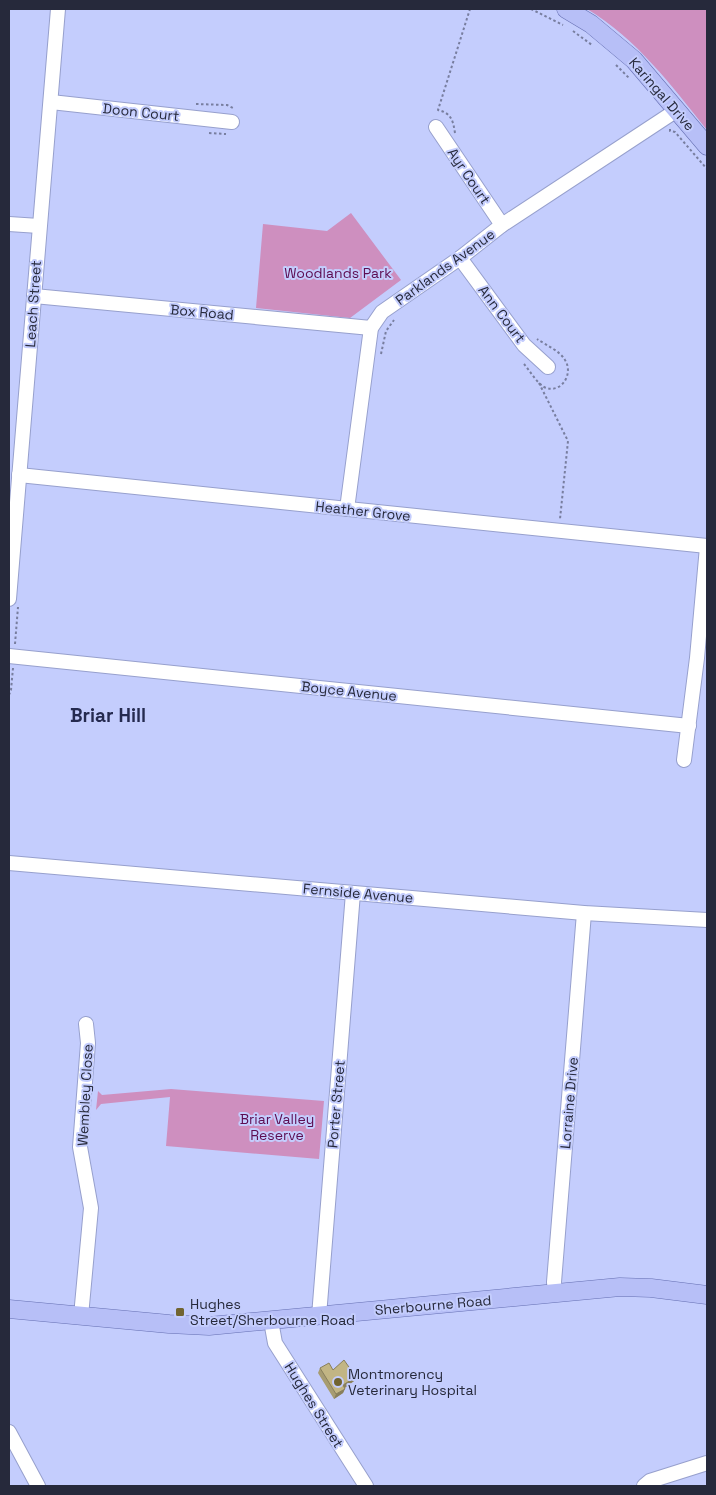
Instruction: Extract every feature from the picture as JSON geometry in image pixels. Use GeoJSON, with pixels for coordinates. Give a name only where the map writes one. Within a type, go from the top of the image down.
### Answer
{"type":"FeatureCollection","features":[{"type":"Feature","properties":{"kind":"main road","name":"Karingal Drive"},"geometry":{"type":"LineString","coordinates":[[564,17],[591,24],[634,60],[670,115],[707,146]]}},
{"type":"Feature","properties":{"kind":"main road","name":"Sherbourne Road"},"geometry":{"type":"LineString","coordinates":[[9,1309],[196,1326],[271,1321],[555,1293],[636,1287],[707,1295]]}},
{"type":"Feature","properties":{"kind":"street","name":"Leach Street"},"geometry":{"type":"LineString","coordinates":[[9,599],[58,9]]}},
{"type":"Feature","properties":{"kind":"street","name":"Doon Court"},"geometry":{"type":"LineString","coordinates":[[50,102],[232,122]]}},
{"type":"Feature","properties":{"kind":"street","name":"Parklands Avenue"},"geometry":{"type":"LineString","coordinates":[[371,328],[382,312],[460,258],[502,225],[670,115]]}},
{"type":"Feature","properties":{"kind":"street","name":"Ayr Court"},"geometry":{"type":"LineString","coordinates":[[436,127],[502,225]]}},
{"type":"Feature","properties":{"kind":"street"},"geometry":{"type":"LineString","coordinates":[[9,224],[39,226]]}},
{"type":"Feature","properties":{"kind":"street","name":"Ann Court"},"geometry":{"type":"LineString","coordinates":[[460,258],[524,345],[548,367]]}},
{"type":"Feature","properties":{"kind":"street","name":"Box Road"},"geometry":{"type":"LineString","coordinates":[[34,296],[371,328]]}},
{"type":"Feature","properties":{"kind":"street"},"geometry":{"type":"LineString","coordinates":[[347,509],[371,328]]}},
{"type":"Feature","properties":{"kind":"street","name":"Heather Grove"},"geometry":{"type":"LineString","coordinates":[[20,475],[707,547]]}},
{"type":"Feature","properties":{"kind":"street"},"geometry":{"type":"LineString","coordinates":[[684,760],[702,659],[707,547]]}},
{"type":"Feature","properties":{"kind":"street","name":"Boyce Avenue"},"geometry":{"type":"LineString","coordinates":[[14,654],[689,726]]}},
{"type":"Feature","properties":{"kind":"street","name":"Fernside Avenue"},"geometry":{"type":"LineString","coordinates":[[9,863],[584,913],[707,920]]}},
{"type":"Feature","properties":{"kind":"street","name":"Porter Street"},"geometry":{"type":"LineString","coordinates":[[319,1316],[353,893]]}},
{"type":"Feature","properties":{"kind":"street","name":"Lorraine Drive"},"geometry":{"type":"LineString","coordinates":[[555,1293],[584,913]]}},
{"type":"Feature","properties":{"kind":"street","name":"Wembley Close"},"geometry":{"type":"LineString","coordinates":[[81,1316],[91,1208],[80,1147],[88,1043],[86,1024]]}},
{"type":"Feature","properties":{"kind":"street","name":"Hughes Street"},"geometry":{"type":"LineString","coordinates":[[271,1321],[275,1343],[366,1486]]}},
{"type":"Feature","properties":{"kind":"street"},"geometry":{"type":"LineString","coordinates":[[9,1432],[38,1486]]}},
{"type":"Feature","properties":{"kind":"street"},"geometry":{"type":"LineString","coordinates":[[644,1486],[650,1481],[707,1463]]}},
{"type":"Feature","properties":{"kind":"path"},"geometry":{"type":"LineString","coordinates":[[457,139],[453,120],[446,112],[438,110],[470,9]]}},
{"type":"Feature","properties":{"kind":"path"},"geometry":{"type":"LineString","coordinates":[[531,9],[564,17]]}},
{"type":"Feature","properties":{"kind":"path"},"geometry":{"type":"LineString","coordinates":[[571,29],[597,49]]}},
{"type":"Feature","properties":{"kind":"path"},"geometry":{"type":"LineString","coordinates":[[615,64],[634,82]]}},
{"type":"Feature","properties":{"kind":"path"},"geometry":{"type":"LineString","coordinates":[[670,115],[670,131],[674,132],[707,169]]}},
{"type":"Feature","properties":{"kind":"path"},"geometry":{"type":"LineString","coordinates":[[538,381],[568,441],[559,531]]}},
{"type":"Feature","properties":{"kind":"path"},"geometry":{"type":"LineString","coordinates":[[9,695],[14,654]]}},
{"type":"Feature","properties":{"kind":"green space"},"geometry":{"type":"Polygon","coordinates":[[[587,9],[707,9],[707,130],[652,64],[622,34],[587,9]]]}},
{"type":"Feature","properties":{"kind":"green space","name":"Woodlands Park"},"geometry":{"type":"Polygon","coordinates":[[[351,213],[401,280],[350,318],[256,308],[263,224],[327,231],[351,213]]]}},
{"type":"Feature","properties":{"kind":"green space","name":"Briar Valley Reserve"},"geometry":{"type":"Polygon","coordinates":[[[171,1089],[324,1101],[319,1159],[166,1146],[170,1097],[101,1104],[96,1110],[98,1091],[102,1095],[171,1089]]]}},
{"type":"Feature","properties":{"kind":"building"},"geometry":{"type":"Polygon","coordinates":[[[344,1360],[356,1377],[343,1385],[345,1389],[336,1394],[320,1368],[329,1363],[333,1370],[344,1360]]]}},
{"type":"Feature","properties":{"kind":"place","name":"Hughes Street/Sherbourne Road"},"geometry":{"type":"Point","coordinates":[180,1312]}},
{"type":"Feature","properties":{"kind":"place","name":"Montmorency Veterinary Hospital"},"geometry":{"type":"Point","coordinates":[338,1382]}},
{"type":"Feature","properties":{"kind":"district","name":"Briar Hill"},"geometry":{"type":"Point","coordinates":[108,715]}}]}
